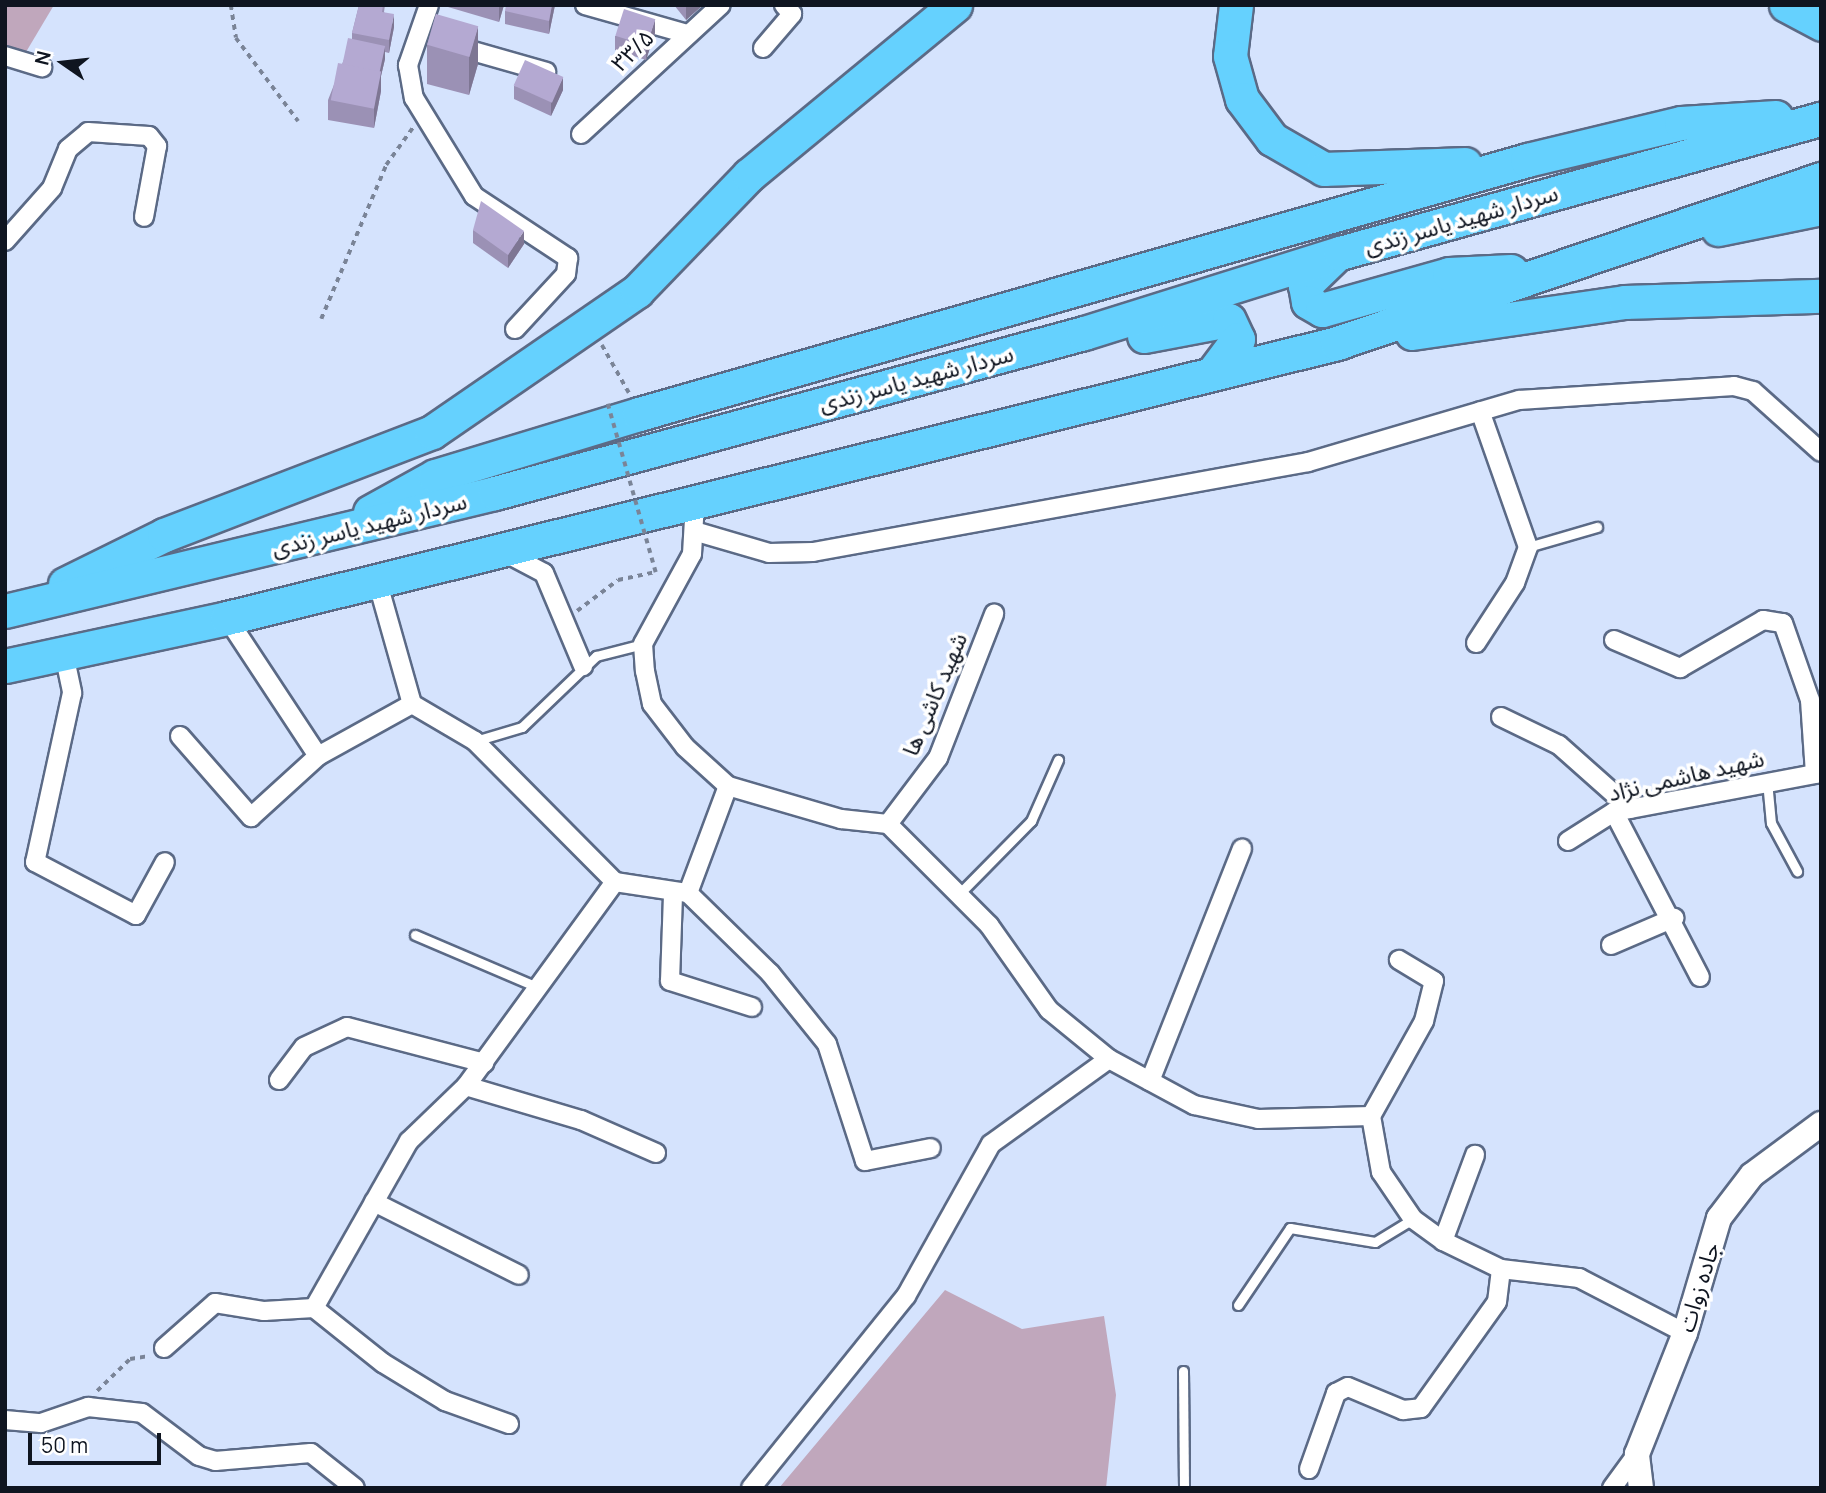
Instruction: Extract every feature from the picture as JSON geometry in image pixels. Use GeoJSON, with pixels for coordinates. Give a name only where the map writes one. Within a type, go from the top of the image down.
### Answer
{"type":"FeatureCollection","features":[{"type":"Feature","properties":{"kind":"highway"},"geometry":{"type":"LineString","coordinates":[[10,610],[164,535],[432,432],[591,327],[637,291],[749,175],[955,5]]}},
{"type":"Feature","properties":{"kind":"highway"},"geometry":{"type":"LineString","coordinates":[[1236,5],[1230,56],[1242,99],[1272,139],[1324,169],[1527,160]]}},
{"type":"Feature","properties":{"kind":"highway"},"geometry":{"type":"LineString","coordinates":[[1786,5],[1821,24]]}},
{"type":"Feature","properties":{"kind":"highway"},"geometry":{"type":"LineString","coordinates":[[329,535],[435,476],[624,409],[1527,160],[1681,123],[1821,114]]}},
{"type":"Feature","properties":{"kind":"highway","name":"سردار شهید یاسر زندی"},"geometry":{"type":"LineString","coordinates":[[10,610],[329,535],[1084,333],[1340,253],[1821,119]]}},
{"type":"Feature","properties":{"kind":"highway"},"geometry":{"type":"LineString","coordinates":[[1337,343],[1821,179]]}},
{"type":"Feature","properties":{"kind":"highway"},"geometry":{"type":"LineString","coordinates":[[1629,242],[1776,221],[1821,208]]}},
{"type":"Feature","properties":{"kind":"highway"},"geometry":{"type":"LineString","coordinates":[[1340,253],[1309,275],[1304,293],[1315,308],[1449,274],[1550,269]]}},
{"type":"Feature","properties":{"kind":"highway"},"geometry":{"type":"LineString","coordinates":[[5,666],[227,618],[376,577],[498,548],[695,517],[1215,370],[1337,343],[1625,302],[1821,296]]}},
{"type":"Feature","properties":{"kind":"highway"},"geometry":{"type":"LineString","coordinates":[[1084,333],[1113,344],[1215,318],[1229,320],[1238,339],[1215,370]]}},
{"type":"Feature","properties":{"kind":"street"},"geometry":{"type":"LineString","coordinates":[[429,5],[408,65],[423,113],[474,196],[568,258],[566,274],[515,329]]}},
{"type":"Feature","properties":{"kind":"street"},"geometry":{"type":"LineString","coordinates":[[585,5],[684,33]]}},
{"type":"Feature","properties":{"kind":"street","name":"۳۳/۵"},"geometry":{"type":"LineString","coordinates":[[581,134],[684,33],[721,5]]}},
{"type":"Feature","properties":{"kind":"street"},"geometry":{"type":"LineString","coordinates":[[763,48],[792,14],[785,5]]}},
{"type":"Feature","properties":{"kind":"street"},"geometry":{"type":"LineString","coordinates":[[419,34],[546,72]]}},
{"type":"Feature","properties":{"kind":"street"},"geometry":{"type":"LineString","coordinates":[[5,56],[42,67]]}},
{"type":"Feature","properties":{"kind":"street"},"geometry":{"type":"LineString","coordinates":[[5,241],[52,188],[68,149],[88,132],[149,136],[158,146],[144,217]]}},
{"type":"Feature","properties":{"kind":"street"},"geometry":{"type":"LineString","coordinates":[[1371,1116],[1258,1119],[1194,1105],[1109,1059],[1049,1010],[959,894],[914,857],[888,824],[841,819],[728,786],[685,747],[652,704],[643,644],[692,554],[695,517],[769,553],[813,552],[1308,462],[1519,400],[1734,386],[1753,391],[1821,452]]}},
{"type":"Feature","properties":{"kind":"street"},"geometry":{"type":"LineString","coordinates":[[1476,643],[1515,583],[1528,547],[1480,411]]}},
{"type":"Feature","properties":{"kind":"street"},"geometry":{"type":"LineString","coordinates":[[498,548],[544,573],[567,619],[583,666]]}},
{"type":"Feature","properties":{"kind":"street"},"geometry":{"type":"LineString","coordinates":[[376,577],[412,704],[475,741],[615,882],[680,894],[769,973],[827,1044],[865,1161],[931,1148]]}},
{"type":"Feature","properties":{"kind":"street","name":"شهید کاشی ها"},"geometry":{"type":"LineString","coordinates":[[888,824],[938,758],[994,614]]}},
{"type":"Feature","properties":{"kind":"street"},"geometry":{"type":"LineString","coordinates":[[227,618],[318,756]]}},
{"type":"Feature","properties":{"kind":"street"},"geometry":{"type":"LineString","coordinates":[[1614,640],[1680,668],[1763,620],[1783,623],[1811,699],[1818,773]]}},
{"type":"Feature","properties":{"kind":"street"},"geometry":{"type":"LineString","coordinates":[[64,653],[72,693],[35,862],[136,915],[165,862]]}},
{"type":"Feature","properties":{"kind":"street"},"geometry":{"type":"LineString","coordinates":[[180,736],[251,817],[318,756],[412,704]]}},
{"type":"Feature","properties":{"kind":"street"},"geometry":{"type":"LineString","coordinates":[[1501,717],[1559,746],[1622,811],[1700,977]]}},
{"type":"Feature","properties":{"kind":"street","name":"شهید هاشمی نژاد"},"geometry":{"type":"LineString","coordinates":[[1568,841],[1622,811],[1767,779],[1818,773]]}},
{"type":"Feature","properties":{"kind":"street"},"geometry":{"type":"LineString","coordinates":[[728,786],[680,894],[670,981],[752,1007]]}},
{"type":"Feature","properties":{"kind":"street"},"geometry":{"type":"LineString","coordinates":[[1150,1081],[1242,849]]}},
{"type":"Feature","properties":{"kind":"street"},"geometry":{"type":"LineString","coordinates":[[314,1308],[409,1141],[467,1086],[615,882]]}},
{"type":"Feature","properties":{"kind":"street"},"geometry":{"type":"LineString","coordinates":[[1611,945],[1674,918]]}},
{"type":"Feature","properties":{"kind":"street"},"geometry":{"type":"LineString","coordinates":[[1399,960],[1434,981],[1424,1021],[1371,1116],[1381,1172],[1413,1219],[1443,1241],[1501,1269],[1579,1278],[1685,1333]]}},
{"type":"Feature","properties":{"kind":"street"},"geometry":{"type":"LineString","coordinates":[[279,1080],[304,1047],[347,1027],[484,1063]]}},
{"type":"Feature","properties":{"kind":"street"},"geometry":{"type":"LineString","coordinates":[[751,1488],[906,1296],[991,1144],[1109,1059]]}},
{"type":"Feature","properties":{"kind":"street"},"geometry":{"type":"LineString","coordinates":[[467,1086],[582,1120],[656,1153]]}},
{"type":"Feature","properties":{"kind":"street","name":"جاده زوات"},"geometry":{"type":"LineString","coordinates":[[1642,1487],[1637,1454],[1685,1333],[1719,1218],[1752,1175],[1821,1124]]}},
{"type":"Feature","properties":{"kind":"street"},"geometry":{"type":"LineString","coordinates":[[1443,1241],[1475,1155]]}},
{"type":"Feature","properties":{"kind":"street"},"geometry":{"type":"LineString","coordinates":[[374,1202],[519,1275]]}},
{"type":"Feature","properties":{"kind":"street"},"geometry":{"type":"LineString","coordinates":[[1309,1469],[1336,1394],[1348,1387],[1403,1410],[1421,1408],[1497,1302],[1501,1269]]}},
{"type":"Feature","properties":{"kind":"street"},"geometry":{"type":"LineString","coordinates":[[164,1348],[215,1303],[264,1311],[314,1308],[383,1363],[445,1401],[509,1424]]}},
{"type":"Feature","properties":{"kind":"street"},"geometry":{"type":"LineString","coordinates":[[5,1420],[66,1419],[88,1407],[142,1413],[215,1461],[312,1453],[355,1488]]}},
{"type":"Feature","properties":{"kind":"street"},"geometry":{"type":"LineString","coordinates":[[1612,1488],[1637,1454]]}},
{"type":"Feature","properties":{"kind":"lane"},"geometry":{"type":"LineString","coordinates":[[1528,547],[1597,527]]}},
{"type":"Feature","properties":{"kind":"lane"},"geometry":{"type":"LineString","coordinates":[[475,741],[522,727],[596,656],[643,644]]}},
{"type":"Feature","properties":{"kind":"lane"},"geometry":{"type":"LineString","coordinates":[[959,894],[1031,821],[1058,760]]}},
{"type":"Feature","properties":{"kind":"lane"},"geometry":{"type":"LineString","coordinates":[[1767,779],[1771,823],[1797,871]]}},
{"type":"Feature","properties":{"kind":"lane"},"geometry":{"type":"LineString","coordinates":[[415,935],[540,988]]}},
{"type":"Feature","properties":{"kind":"lane"},"geometry":{"type":"LineString","coordinates":[[1238,1305],[1290,1228],[1375,1242],[1413,1219]]}},
{"type":"Feature","properties":{"kind":"lane"},"geometry":{"type":"LineString","coordinates":[[1182,1371],[1184,1488]]}},
{"type":"Feature","properties":{"kind":"path"},"geometry":{"type":"LineString","coordinates":[[231,5],[236,38],[298,121]]}},
{"type":"Feature","properties":{"kind":"path"},"geometry":{"type":"LineString","coordinates":[[321,319],[386,165],[423,113]]}},
{"type":"Feature","properties":{"kind":"path"},"geometry":{"type":"LineString","coordinates":[[567,619],[618,580],[656,572],[624,409],[591,327]]}},
{"type":"Feature","properties":{"kind":"path"},"geometry":{"type":"LineString","coordinates":[[66,1419],[130,1359],[164,1348]]}},
{"type":"Feature","properties":{"kind":"shaded area"},"geometry":{"type":"Polygon","coordinates":[[[5,5],[54,5],[26,52],[5,46],[5,5]]]}},
{"type":"Feature","properties":{"kind":"shaded area"},"geometry":{"type":"Polygon","coordinates":[[[945,1290],[1022,1329],[1104,1316],[1116,1395],[1106,1488],[779,1488],[945,1290]]]}},
{"type":"Feature","properties":{"kind":"building"},"geometry":{"type":"Polygon","coordinates":[[[359,5],[383,5],[382,12],[394,14],[389,40],[352,33],[359,5]]]}},
{"type":"Feature","properties":{"kind":"building"},"geometry":{"type":"Polygon","coordinates":[[[506,5],[552,5],[549,21],[505,11],[506,5]]]}},
{"type":"Feature","properties":{"kind":"building"},"geometry":{"type":"Polygon","coordinates":[[[624,9],[655,19],[647,46],[615,36],[624,9]]]}},
{"type":"Feature","properties":{"kind":"building"},"geometry":{"type":"Polygon","coordinates":[[[436,14],[478,26],[469,57],[427,45],[436,14]]]}},
{"type":"Feature","properties":{"kind":"building"},"geometry":{"type":"Polygon","coordinates":[[[348,38],[385,46],[380,72],[342,64],[348,38]]]}},
{"type":"Feature","properties":{"kind":"building"},"geometry":{"type":"Polygon","coordinates":[[[525,60],[563,77],[552,103],[514,86],[525,60]]]}},
{"type":"Feature","properties":{"kind":"building"},"geometry":{"type":"Polygon","coordinates":[[[338,63],[381,71],[374,109],[331,100],[338,63]]]}},
{"type":"Feature","properties":{"kind":"building"},"geometry":{"type":"Polygon","coordinates":[[[481,201],[524,231],[508,255],[473,230],[481,201]]]}}]}
